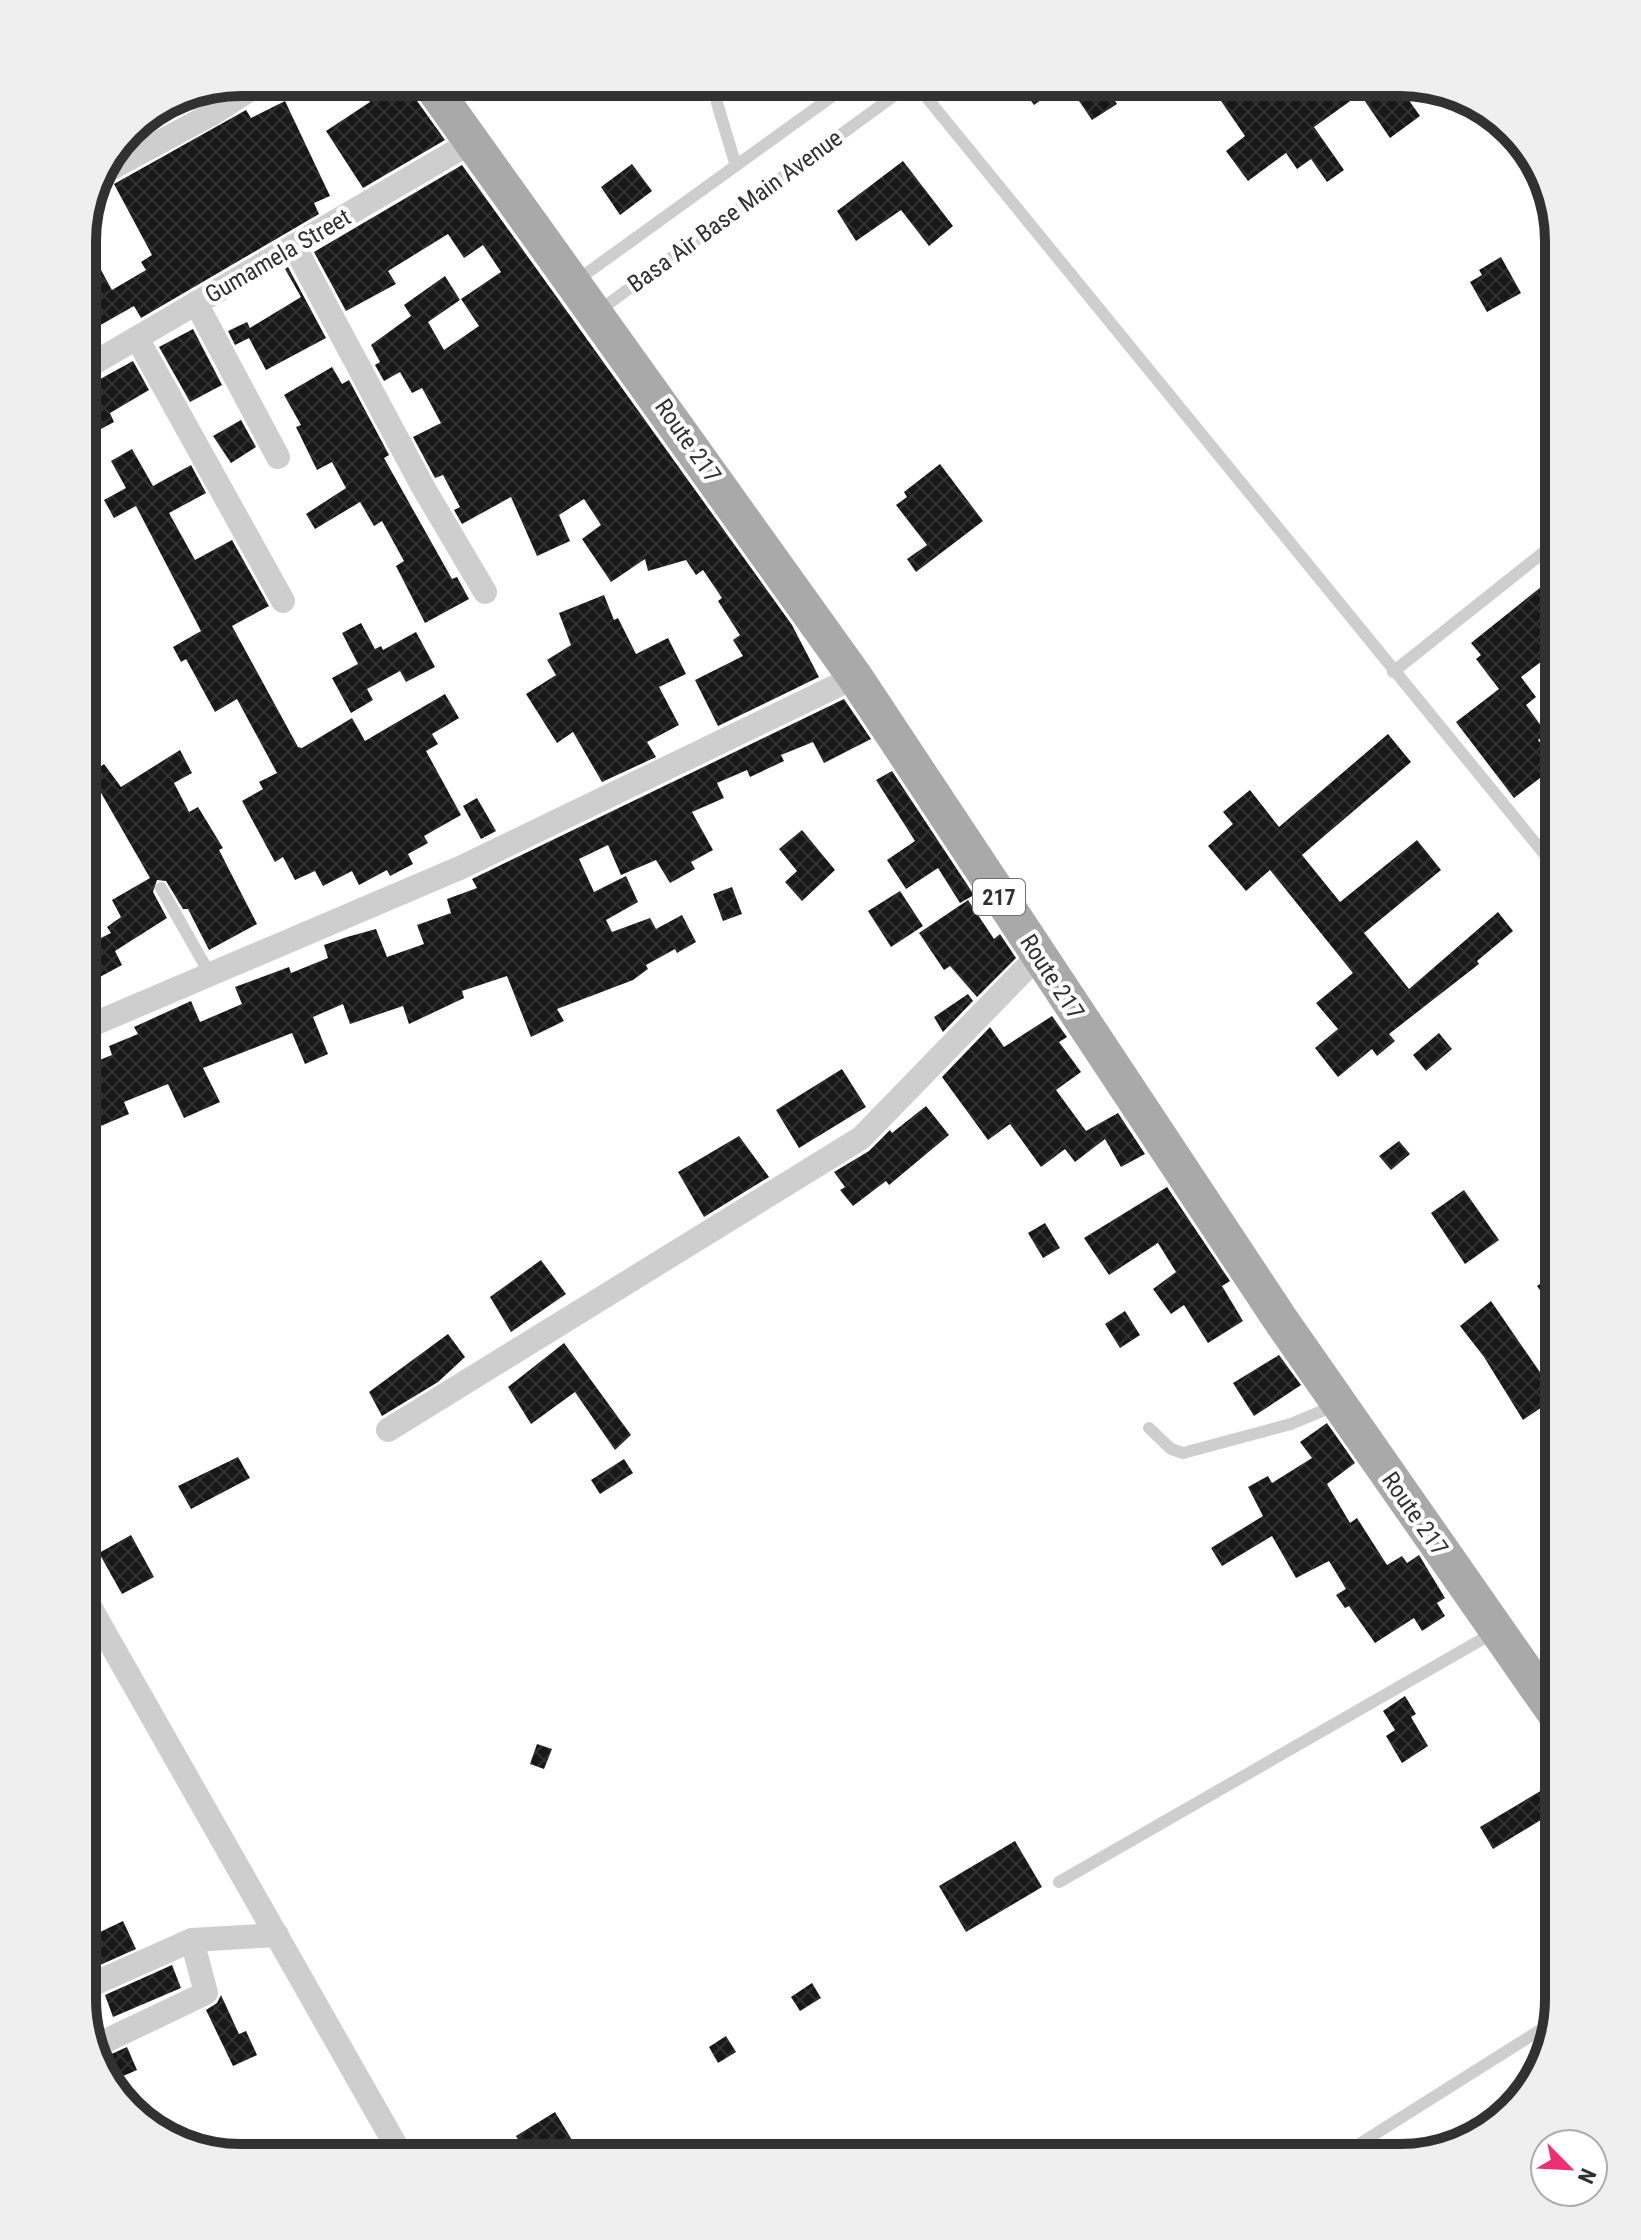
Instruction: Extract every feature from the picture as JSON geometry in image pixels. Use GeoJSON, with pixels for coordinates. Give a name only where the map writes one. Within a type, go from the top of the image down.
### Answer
{"type":"FeatureCollection","features":[{"type":"Feature","properties":{"kind":"main road","name":"Route 217"},"geometry":{"type":"LineString","coordinates":[[439,96],[597,312],[855,677],[1339,1404],[1545,1699]]}},
{"type":"Feature","properties":{"kind":"street"},"geometry":{"type":"LineString","coordinates":[[117,165],[240,96]]}},
{"type":"Feature","properties":{"kind":"street","name":"Gumamela Street"},"geometry":{"type":"LineString","coordinates":[[96,362],[473,141]]}},
{"type":"Feature","properties":{"kind":"street"},"geometry":{"type":"LineString","coordinates":[[294,246],[423,487],[485,592]]}},
{"type":"Feature","properties":{"kind":"street"},"geometry":{"type":"LineString","coordinates":[[196,303],[278,457]]}},
{"type":"Feature","properties":{"kind":"street"},"geometry":{"type":"LineString","coordinates":[[137,338],[283,601]]}},
{"type":"Feature","properties":{"kind":"street"},"geometry":{"type":"LineString","coordinates":[[96,1023],[462,867],[855,677]]}},
{"type":"Feature","properties":{"kind":"street"},"geometry":{"type":"LineString","coordinates":[[388,1430],[861,1138],[1038,956]]}},
{"type":"Feature","properties":{"kind":"street"},"geometry":{"type":"LineString","coordinates":[[96,1618],[395,2144]]}},
{"type":"Feature","properties":{"kind":"street"},"geometry":{"type":"LineString","coordinates":[[96,1983],[192,1940],[277,1935]]}},
{"type":"Feature","properties":{"kind":"street"},"geometry":{"type":"LineString","coordinates":[[103,2042],[206,1993],[192,1940]]}},
{"type":"Feature","properties":{"kind":"lane"},"geometry":{"type":"LineString","coordinates":[[717,96],[736,166]]}},
{"type":"Feature","properties":{"kind":"lane","name":"Basa Air Base Main Avenue"},"geometry":{"type":"LineString","coordinates":[[574,283],[833,96]]}},
{"type":"Feature","properties":{"kind":"lane","name":"Basa Air Base Main Avenue"},"geometry":{"type":"LineString","coordinates":[[597,312],[895,96]]}},
{"type":"Feature","properties":{"kind":"lane"},"geometry":{"type":"LineString","coordinates":[[925,96],[1545,855]]}},
{"type":"Feature","properties":{"kind":"lane"},"geometry":{"type":"LineString","coordinates":[[1393,672],[1545,551]]}},
{"type":"Feature","properties":{"kind":"lane"},"geometry":{"type":"LineString","coordinates":[[161,888],[211,976]]}},
{"type":"Feature","properties":{"kind":"lane"},"geometry":{"type":"LineString","coordinates":[[1149,1428],[1171,1449],[1183,1453],[1291,1424],[1339,1404]]}},
{"type":"Feature","properties":{"kind":"lane"},"geometry":{"type":"LineString","coordinates":[[1059,1882],[1496,1631]]}},
{"type":"Feature","properties":{"kind":"lane"},"geometry":{"type":"LineString","coordinates":[[1359,2144],[1542,2029]]}},
{"type":"Feature","properties":{"kind":"building"},"geometry":{"type":"Polygon","coordinates":[[[366,96],[413,96],[445,140],[363,188],[326,131],[370,102],[366,96]]]}},
{"type":"Feature","properties":{"kind":"building"},"geometry":{"type":"Polygon","coordinates":[[[1027,96],[1046,96],[1034,105],[1027,96]]]}},
{"type":"Feature","properties":{"kind":"building"},"geometry":{"type":"Polygon","coordinates":[[[1076,96],[1112,96],[1117,104],[1092,120],[1076,96]]]}},
{"type":"Feature","properties":{"kind":"building"},"geometry":{"type":"Polygon","coordinates":[[[1218,96],[1357,96],[1314,127],[1344,170],[1327,182],[1311,159],[1297,169],[1286,153],[1248,181],[1226,151],[1245,136],[1218,96]]]}},
{"type":"Feature","properties":{"kind":"building"},"geometry":{"type":"Polygon","coordinates":[[[1361,96],[1406,96],[1420,116],[1390,138],[1361,96]]]}},
{"type":"Feature","properties":{"kind":"building"},"geometry":{"type":"Polygon","coordinates":[[[285,101],[330,196],[314,203],[319,214],[141,318],[134,306],[96,328],[96,273],[101,270],[112,290],[146,270],[141,262],[152,255],[114,184],[246,110],[251,118],[285,101]]]}},
{"type":"Feature","properties":{"kind":"building"},"geometry":{"type":"Polygon","coordinates":[[[903,161],[953,226],[929,246],[901,210],[856,241],[837,211],[903,161]]]}},
{"type":"Feature","properties":{"kind":"building"},"geometry":{"type":"Polygon","coordinates":[[[632,164],[652,191],[620,215],[601,187],[632,164]]]}},
{"type":"Feature","properties":{"kind":"building"},"geometry":{"type":"Polygon","coordinates":[[[462,165],[792,625],[819,677],[718,726],[695,680],[743,656],[733,640],[740,635],[718,601],[722,598],[703,570],[696,575],[686,560],[648,571],[645,559],[611,582],[582,539],[601,525],[584,499],[559,515],[570,541],[537,556],[511,497],[462,524],[454,510],[460,507],[443,475],[435,478],[413,437],[441,423],[422,388],[412,393],[400,372],[384,381],[375,365],[380,362],[371,345],[411,316],[404,305],[445,276],[460,300],[428,322],[444,350],[479,326],[461,299],[501,272],[483,245],[464,258],[448,234],[388,271],[396,284],[346,311],[314,252],[462,165]]]}},
{"type":"Feature","properties":{"kind":"building"},"geometry":{"type":"Polygon","coordinates":[[[1501,257],[1521,293],[1487,312],[1470,282],[1482,275],[1479,270],[1501,257]]]}},
{"type":"Feature","properties":{"kind":"building"},"geometry":{"type":"Polygon","coordinates":[[[288,267],[326,338],[266,370],[249,338],[235,345],[228,331],[247,322],[250,328],[301,297],[285,269],[288,267]]]}},
{"type":"Feature","properties":{"kind":"building"},"geometry":{"type":"Polygon","coordinates":[[[193,329],[222,385],[190,402],[159,347],[193,329]]]}},
{"type":"Feature","properties":{"kind":"building"},"geometry":{"type":"Polygon","coordinates":[[[133,361],[149,390],[110,413],[114,422],[96,432],[96,381],[133,361]]]}},
{"type":"Feature","properties":{"kind":"building"},"geometry":{"type":"Polygon","coordinates":[[[332,367],[342,384],[349,380],[389,455],[384,458],[452,579],[457,577],[469,599],[425,623],[396,566],[404,561],[382,521],[374,526],[360,502],[315,529],[306,514],[346,488],[332,462],[317,470],[296,427],[301,425],[284,395],[332,367]]]}},
{"type":"Feature","properties":{"kind":"building"},"geometry":{"type":"Polygon","coordinates":[[[241,420],[256,447],[231,463],[213,436],[241,420]]]}},
{"type":"Feature","properties":{"kind":"building"},"geometry":{"type":"Polygon","coordinates":[[[132,449],[153,486],[191,465],[206,493],[169,513],[195,560],[232,540],[269,606],[232,626],[298,747],[302,748],[352,718],[365,741],[445,694],[459,718],[432,734],[438,744],[426,751],[461,815],[424,836],[428,843],[408,854],[413,864],[390,876],[387,870],[359,885],[352,871],[323,886],[315,871],[295,880],[283,857],[275,862],[242,801],[263,789],[259,782],[277,773],[237,699],[215,712],[186,659],[181,662],[173,647],[201,631],[136,506],[114,518],[104,500],[126,488],[111,461],[132,449]]]}},
{"type":"Feature","properties":{"kind":"building"},"geometry":{"type":"Polygon","coordinates":[[[940,464],[983,521],[916,572],[907,559],[927,545],[896,505],[907,497],[904,492],[940,464]]]}},
{"type":"Feature","properties":{"kind":"building"},"geometry":{"type":"Polygon","coordinates":[[[1545,584],[1545,659],[1521,677],[1536,697],[1526,705],[1545,731],[1545,735],[1538,740],[1545,749],[1545,774],[1514,798],[1456,722],[1499,689],[1476,659],[1481,655],[1471,643],[1545,584]]]}},
{"type":"Feature","properties":{"kind":"building"},"geometry":{"type":"Polygon","coordinates":[[[604,595],[614,620],[618,618],[636,654],[668,638],[686,674],[659,687],[679,725],[647,742],[656,757],[602,782],[573,732],[557,743],[526,694],[556,675],[547,660],[571,645],[559,613],[604,595]]]}},
{"type":"Feature","properties":{"kind":"building"},"geometry":{"type":"Polygon","coordinates":[[[361,623],[375,649],[381,646],[383,650],[416,632],[435,667],[406,682],[400,671],[367,689],[373,700],[351,713],[332,678],[358,664],[342,633],[361,623]]]}},
{"type":"Feature","properties":{"kind":"building"},"geometry":{"type":"Polygon","coordinates":[[[844,699],[871,739],[824,763],[813,742],[781,755],[784,761],[750,777],[747,770],[717,783],[724,798],[692,812],[713,850],[691,862],[695,869],[670,883],[656,860],[621,875],[608,845],[579,859],[594,892],[626,876],[638,902],[606,920],[612,932],[650,918],[656,929],[682,915],[696,942],[677,953],[675,949],[646,965],[648,969],[633,980],[557,1009],[564,1021],[531,1037],[507,976],[462,991],[464,998],[409,1024],[403,1006],[350,1024],[343,1004],[313,1017],[328,1054],[305,1064],[292,1033],[203,1068],[220,1102],[184,1118],[168,1084],[124,1102],[129,1114],[96,1128],[96,1061],[112,1055],[109,1046],[138,1034],[134,1027],[191,1001],[200,1022],[242,1004],[235,987],[289,967],[291,973],[328,958],[324,945],[347,937],[376,929],[387,957],[424,944],[417,925],[451,913],[447,899],[477,888],[472,879],[844,699]]]}},
{"type":"Feature","properties":{"kind":"building"},"geometry":{"type":"Polygon","coordinates":[[[1388,734],[1411,762],[1302,855],[1340,902],[1417,840],[1441,870],[1364,933],[1409,989],[1498,912],[1513,931],[1477,961],[1479,964],[1389,1034],[1395,1041],[1377,1056],[1372,1049],[1338,1077],[1315,1048],[1338,1029],[1316,1003],[1353,973],[1270,870],[1246,891],[1208,846],[1233,824],[1223,812],[1250,790],[1279,827],[1388,734]]]}},
{"type":"Feature","properties":{"kind":"building"},"geometry":{"type":"Polygon","coordinates":[[[180,750],[192,773],[174,783],[189,812],[198,807],[223,848],[219,850],[257,924],[209,950],[188,909],[183,909],[166,881],[157,880],[153,892],[167,918],[115,951],[122,965],[98,978],[96,940],[111,933],[107,927],[121,917],[112,900],[150,878],[100,791],[96,794],[96,770],[104,764],[121,787],[180,750]]]}},
{"type":"Feature","properties":{"kind":"building"},"geometry":{"type":"Polygon","coordinates":[[[892,771],[974,895],[960,903],[938,868],[906,889],[887,860],[915,841],[876,780],[892,771]]]}},
{"type":"Feature","properties":{"kind":"building"},"geometry":{"type":"Polygon","coordinates":[[[477,798],[496,831],[481,839],[463,806],[477,798]]]}},
{"type":"Feature","properties":{"kind":"building"},"geometry":{"type":"Polygon","coordinates":[[[802,830],[835,870],[802,901],[785,882],[797,871],[779,849],[802,830]]]}},
{"type":"Feature","properties":{"kind":"building"},"geometry":{"type":"Polygon","coordinates":[[[732,887],[742,914],[723,921],[713,894],[732,887]]]}},
{"type":"Feature","properties":{"kind":"building"},"geometry":{"type":"Polygon","coordinates":[[[900,891],[923,926],[891,947],[868,911],[900,891]]]}},
{"type":"Feature","properties":{"kind":"building"},"geometry":{"type":"Polygon","coordinates":[[[968,900],[994,939],[1000,934],[1016,958],[977,997],[950,966],[944,970],[919,933],[968,900]]]}},
{"type":"Feature","properties":{"kind":"building"},"geometry":{"type":"Polygon","coordinates":[[[968,994],[973,1001],[943,1032],[934,1017],[968,994]]]}},
{"type":"Feature","properties":{"kind":"building"},"geometry":{"type":"Polygon","coordinates":[[[1052,1016],[1067,1037],[1059,1042],[1081,1072],[1056,1090],[1086,1131],[1118,1113],[1145,1154],[1121,1167],[1105,1139],[1075,1162],[1065,1149],[1041,1167],[1010,1124],[988,1140],[942,1077],[990,1027],[1004,1047],[1052,1016]]]}},
{"type":"Feature","properties":{"kind":"building"},"geometry":{"type":"Polygon","coordinates":[[[1439,1033],[1452,1049],[1426,1071],[1413,1055],[1439,1033]]]}},
{"type":"Feature","properties":{"kind":"building"},"geometry":{"type":"Polygon","coordinates":[[[842,1069],[866,1107],[799,1148],[776,1110],[842,1069]]]}},
{"type":"Feature","properties":{"kind":"building"},"geometry":{"type":"Polygon","coordinates":[[[926,1106],[949,1135],[889,1185],[886,1181],[853,1206],[840,1190],[845,1187],[834,1172],[869,1151],[890,1130],[892,1133],[926,1106]]]}},
{"type":"Feature","properties":{"kind":"building"},"geometry":{"type":"Polygon","coordinates":[[[739,1136],[769,1177],[704,1217],[678,1172],[739,1136]]]}},
{"type":"Feature","properties":{"kind":"building"},"geometry":{"type":"Polygon","coordinates":[[[1399,1141],[1410,1154],[1391,1170],[1379,1156],[1399,1141]]]}},
{"type":"Feature","properties":{"kind":"building"},"geometry":{"type":"Polygon","coordinates":[[[1167,1187],[1230,1281],[1222,1286],[1243,1321],[1208,1343],[1184,1305],[1171,1314],[1153,1289],[1176,1272],[1158,1243],[1109,1275],[1084,1238],[1167,1187]]]}},
{"type":"Feature","properties":{"kind":"building"},"geometry":{"type":"Polygon","coordinates":[[[1464,1190],[1499,1240],[1465,1264],[1431,1213],[1464,1190]]]}},
{"type":"Feature","properties":{"kind":"building"},"geometry":{"type":"Polygon","coordinates":[[[1045,1223],[1060,1248],[1043,1258],[1028,1233],[1045,1223]]]}},
{"type":"Feature","properties":{"kind":"building"},"geometry":{"type":"Polygon","coordinates":[[[541,1260],[566,1294],[511,1332],[490,1297],[541,1260]]]}},
{"type":"Feature","properties":{"kind":"building"},"geometry":{"type":"Polygon","coordinates":[[[1545,1280],[1545,1297],[1537,1286],[1545,1280]]]}},
{"type":"Feature","properties":{"kind":"building"},"geometry":{"type":"Polygon","coordinates":[[[1491,1301],[1545,1380],[1545,1405],[1523,1420],[1484,1357],[1460,1326],[1491,1301]]]}},
{"type":"Feature","properties":{"kind":"building"},"geometry":{"type":"Polygon","coordinates":[[[1125,1311],[1140,1335],[1120,1348],[1105,1324],[1125,1311]]]}},
{"type":"Feature","properties":{"kind":"building"},"geometry":{"type":"Polygon","coordinates":[[[448,1334],[465,1357],[438,1382],[382,1416],[369,1392],[448,1334]]]}},
{"type":"Feature","properties":{"kind":"building"},"geometry":{"type":"Polygon","coordinates":[[[564,1343],[631,1435],[615,1450],[575,1392],[531,1424],[508,1387],[564,1343]]]}},
{"type":"Feature","properties":{"kind":"building"},"geometry":{"type":"Polygon","coordinates":[[[1279,1355],[1301,1385],[1254,1416],[1233,1383],[1279,1355]]]}},
{"type":"Feature","properties":{"kind":"building"},"geometry":{"type":"Polygon","coordinates":[[[1327,1423],[1355,1463],[1327,1484],[1350,1523],[1357,1518],[1387,1565],[1402,1556],[1407,1563],[1419,1555],[1445,1598],[1437,1603],[1445,1616],[1422,1631],[1414,1618],[1375,1643],[1349,1606],[1345,1608],[1336,1595],[1346,1589],[1329,1561],[1296,1578],[1272,1536],[1222,1566],[1211,1548],[1263,1516],[1248,1487],[1268,1476],[1272,1483],[1312,1458],[1300,1442],[1327,1423]]]}},
{"type":"Feature","properties":{"kind":"building"},"geometry":{"type":"Polygon","coordinates":[[[238,1457],[250,1478],[191,1509],[178,1486],[238,1457]]]}},
{"type":"Feature","properties":{"kind":"building"},"geometry":{"type":"Polygon","coordinates":[[[624,1459],[633,1473],[600,1494],[591,1480],[624,1459]]]}},
{"type":"Feature","properties":{"kind":"building"},"geometry":{"type":"Polygon","coordinates":[[[131,1535],[154,1577],[122,1594],[99,1553],[131,1535]]]}},
{"type":"Feature","properties":{"kind":"building"},"geometry":{"type":"Polygon","coordinates":[[[1405,1696],[1416,1714],[1411,1717],[1428,1746],[1402,1763],[1386,1736],[1395,1730],[1383,1711],[1405,1696]]]}},
{"type":"Feature","properties":{"kind":"building"},"geometry":{"type":"Polygon","coordinates":[[[537,1744],[552,1749],[544,1769],[530,1764],[537,1744]]]}},
{"type":"Feature","properties":{"kind":"building"},"geometry":{"type":"Polygon","coordinates":[[[1545,1788],[1545,1817],[1493,1849],[1480,1827],[1545,1788]]]}},
{"type":"Feature","properties":{"kind":"building"},"geometry":{"type":"Polygon","coordinates":[[[1015,1841],[1042,1887],[966,1932],[939,1886],[1015,1841]]]}},
{"type":"Feature","properties":{"kind":"building"},"geometry":{"type":"Polygon","coordinates":[[[123,1921],[136,1949],[96,1967],[96,1929],[98,1933],[123,1921]]]}},
{"type":"Feature","properties":{"kind":"building"},"geometry":{"type":"Polygon","coordinates":[[[172,1965],[181,1988],[113,2017],[105,1995],[172,1965]]]}},
{"type":"Feature","properties":{"kind":"building"},"geometry":{"type":"Polygon","coordinates":[[[812,1983],[821,1998],[800,2011],[791,1997],[812,1983]]]}},
{"type":"Feature","properties":{"kind":"building"},"geometry":{"type":"Polygon","coordinates":[[[221,1995],[239,2034],[246,2031],[257,2055],[233,2066],[206,2010],[217,2003],[221,1995]]]}},
{"type":"Feature","properties":{"kind":"building"},"geometry":{"type":"Polygon","coordinates":[[[726,2036],[736,2052],[718,2063],[709,2047],[726,2036]]]}},
{"type":"Feature","properties":{"kind":"building"},"geometry":{"type":"Polygon","coordinates":[[[127,2047],[137,2070],[119,2078],[107,2056],[127,2047]]]}},
{"type":"Feature","properties":{"kind":"building"},"geometry":{"type":"Polygon","coordinates":[[[555,2112],[574,2144],[521,2144],[516,2136],[555,2112]]]}}]}
